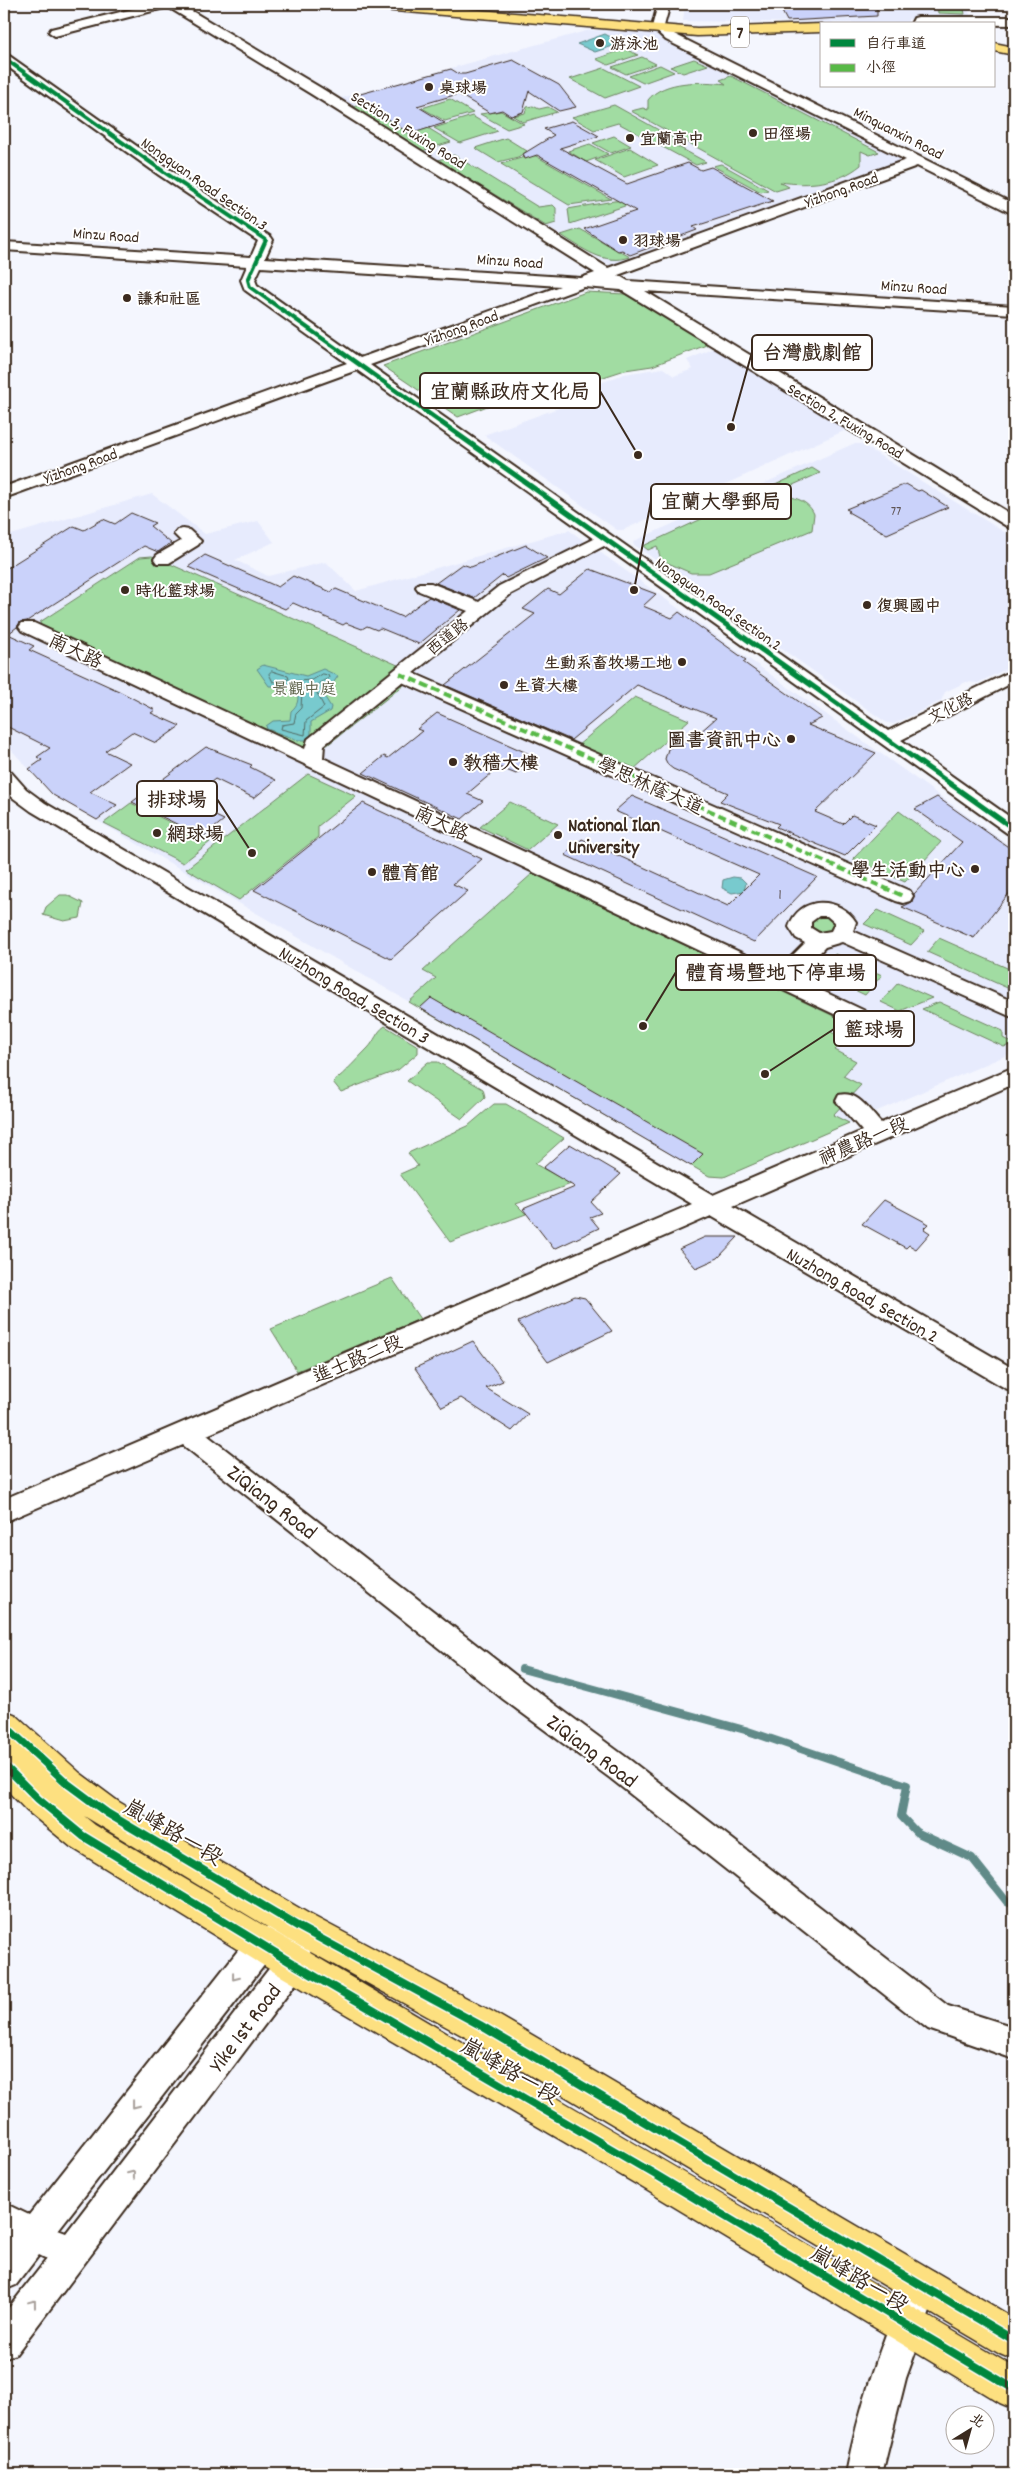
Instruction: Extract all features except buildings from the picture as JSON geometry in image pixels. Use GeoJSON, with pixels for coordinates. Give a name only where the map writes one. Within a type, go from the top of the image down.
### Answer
{"type":"FeatureCollection","features":[{"type":"Feature","properties":{"kind":"main road","name":"7"},"geometry":{"type":"LineString","coordinates":[[358,4],[717,33],[820,28]]}},
{"type":"Feature","properties":{"kind":"main road"},"geometry":{"type":"LineString","coordinates":[[996,48],[1014,52]]}},
{"type":"Feature","properties":{"kind":"main road","name":"嵐峰路一段"},"geometry":{"type":"LineString","coordinates":[[4,1725],[87,1800],[299,1927],[480,2025],[1014,2340]]}},
{"type":"Feature","properties":{"kind":"main road","name":"嵐峰路一段"},"geometry":{"type":"LineString","coordinates":[[4,1764],[56,1815],[83,1836],[292,1963],[656,2175],[1014,2390]]}},
{"type":"Feature","properties":{"kind":"street"},"geometry":{"type":"LineString","coordinates":[[55,32],[166,4]]}},
{"type":"Feature","properties":{"kind":"street","name":"Section 3, Fuxing Road"},"geometry":{"type":"LineString","coordinates":[[172,4],[316,91],[626,286]]}},
{"type":"Feature","properties":{"kind":"street"},"geometry":{"type":"LineString","coordinates":[[658,28],[664,4]]}},
{"type":"Feature","properties":{"kind":"street"},"geometry":{"type":"LineString","coordinates":[[917,22],[1014,21]]}},
{"type":"Feature","properties":{"kind":"street","name":"Minquanxin Road"},"geometry":{"type":"LineString","coordinates":[[658,28],[670,37],[1014,209]]}},
{"type":"Feature","properties":{"kind":"street","name":"Nongquan Road Section 3"},"geometry":{"type":"LineString","coordinates":[[4,58],[164,172],[266,240],[248,280],[250,286],[359,364]]}},
{"type":"Feature","properties":{"kind":"street","name":"Yizhong Road"},"geometry":{"type":"LineString","coordinates":[[4,493],[917,161]]}},
{"type":"Feature","properties":{"kind":"street","name":"Minzu Road"},"geometry":{"type":"LineString","coordinates":[[4,246],[1014,310]]}},
{"type":"Feature","properties":{"kind":"street","name":"Section 2, Fuxing Road"},"geometry":{"type":"LineString","coordinates":[[626,286],[1014,523]]}},
{"type":"Feature","properties":{"kind":"street","name":"Nongquan Road Section 2"},"geometry":{"type":"LineString","coordinates":[[359,364],[1014,830]]}},
{"type":"Feature","properties":{"kind":"street"},"geometry":{"type":"LineString","coordinates":[[163,559],[192,541],[183,534]]}},
{"type":"Feature","properties":{"kind":"street","name":"西道路"},"geometry":{"type":"LineString","coordinates":[[313,761],[315,743],[505,590],[591,545],[608,540]]}},
{"type":"Feature","properties":{"kind":"street"},"geometry":{"type":"LineString","coordinates":[[425,587],[480,609]]}},
{"type":"Feature","properties":{"kind":"street","name":"南大路"},"geometry":{"type":"LineString","coordinates":[[28,627],[857,1016]]}},
{"type":"Feature","properties":{"kind":"street","name":"學思林蔭大道"},"geometry":{"type":"LineString","coordinates":[[400,674],[903,896]]}},
{"type":"Feature","properties":{"kind":"street","name":"文化路"},"geometry":{"type":"LineString","coordinates":[[887,739],[1014,675]]}},
{"type":"Feature","properties":{"kind":"street","name":"Nuzhong Road, Section 3"},"geometry":{"type":"LineString","coordinates":[[4,776],[19,793],[38,807],[712,1206]]}},
{"type":"Feature","properties":{"kind":"street"},"geometry":{"type":"LineString","coordinates":[[825,909],[842,916],[846,922],[845,928],[830,940],[819,941],[802,933],[799,926],[800,921],[810,910],[825,909]]}},
{"type":"Feature","properties":{"kind":"street"},"geometry":{"type":"LineString","coordinates":[[840,933],[1014,1011]]}},
{"type":"Feature","properties":{"kind":"street"},"geometry":{"type":"LineString","coordinates":[[781,980],[819,941]]}},
{"type":"Feature","properties":{"kind":"street","name":"神農路一段"},"geometry":{"type":"LineString","coordinates":[[712,1206],[1014,1076]]}},
{"type":"Feature","properties":{"kind":"street"},"geometry":{"type":"LineString","coordinates":[[847,1102],[878,1134]]}},
{"type":"Feature","properties":{"kind":"street","name":"Nuzhong Road, Section 2"},"geometry":{"type":"LineString","coordinates":[[712,1206],[1005,1376]]}},
{"type":"Feature","properties":{"kind":"street","name":"進士路二段"},"geometry":{"type":"LineString","coordinates":[[4,1511],[712,1206]]}},
{"type":"Feature","properties":{"kind":"street"},"geometry":{"type":"LineString","coordinates":[[1005,1376],[1014,1394]]}},
{"type":"Feature","properties":{"kind":"street","name":"ZiQiang Road"},"geometry":{"type":"LineString","coordinates":[[185,1432],[513,1690],[620,1769],[939,2018],[1014,2043]]}},
{"type":"Feature","properties":{"kind":"street","name":"Yike 1st Road"},"geometry":{"type":"LineString","coordinates":[[4,2273],[262,1944],[299,1927]]}},
{"type":"Feature","properties":{"kind":"street","name":"Yike 1st Road"},"geometry":{"type":"LineString","coordinates":[[4,2342],[292,1963],[299,1927]]}},
{"type":"Feature","properties":{"kind":"street"},"geometry":{"type":"LineString","coordinates":[[4,2220],[32,2236],[71,2252]]}},
{"type":"Feature","properties":{"kind":"street"},"geometry":{"type":"LineString","coordinates":[[864,2474],[875,2424],[905,2325],[922,2284]]}},
{"type":"Feature","properties":{"kind":"shaded area"},"geometry":{"type":"Polygon","coordinates":[[[685,4],[967,4],[971,19],[908,19],[908,22],[820,23],[683,21],[685,4]]]}},
{"type":"Feature","properties":{"kind":"shaded area","name":"宜蘭高中"},"geometry":{"type":"Polygon","coordinates":[[[590,30],[653,33],[907,160],[611,266],[338,99],[590,30]]]}},
{"type":"Feature","properties":{"kind":"shaded area"},"geometry":{"type":"Polygon","coordinates":[[[715,348],[846,430],[623,530],[617,530],[484,435],[594,395],[585,389],[624,374],[663,368],[674,376],[693,369],[687,360],[715,348]]]}},
{"type":"Feature","properties":{"kind":"shaded area","name":"復興國中"},"geometry":{"type":"Polygon","coordinates":[[[853,444],[861,444],[1014,538],[1014,665],[978,683],[966,682],[945,692],[941,701],[894,724],[887,723],[633,544],[634,541],[853,444]]]}},
{"type":"Feature","properties":{"kind":"shaded area","name":"National Ilan University"},"geometry":{"type":"Polygon","coordinates":[[[152,494],[205,534],[258,521],[274,542],[235,560],[268,576],[326,562],[356,591],[569,530],[1014,849],[1014,1052],[724,1177],[709,1176],[53,795],[4,742],[4,537],[152,494]]]}},
{"type":"Feature","properties":{"kind":"green space"},"geometry":{"type":"Polygon","coordinates":[[[937,4],[963,4],[965,14],[938,13],[937,4]]]}},
{"type":"Feature","properties":{"kind":"green space"},"geometry":{"type":"Polygon","coordinates":[[[625,49],[638,55],[608,65],[596,59],[625,49]]]}},
{"type":"Feature","properties":{"kind":"green space"},"geometry":{"type":"Polygon","coordinates":[[[642,57],[656,64],[626,74],[612,67],[642,57]]]}},
{"type":"Feature","properties":{"kind":"green space"},"geometry":{"type":"Polygon","coordinates":[[[694,59],[708,65],[683,73],[670,67],[694,59]]]}},
{"type":"Feature","properties":{"kind":"green space"},"geometry":{"type":"Polygon","coordinates":[[[660,65],[674,72],[643,83],[629,76],[660,65]]]}},
{"type":"Feature","properties":{"kind":"green space"},"geometry":{"type":"Polygon","coordinates":[[[604,68],[639,86],[605,98],[570,79],[604,68]]]}},
{"type":"Feature","properties":{"kind":"green space"},"geometry":{"type":"Polygon","coordinates":[[[731,76],[879,152],[870,155],[861,151],[861,165],[833,180],[801,184],[780,182],[789,187],[776,191],[631,111],[643,108],[648,110],[648,100],[655,93],[673,85],[695,82],[726,84],[720,80],[731,76]]]}},
{"type":"Feature","properties":{"kind":"green space"},"geometry":{"type":"Polygon","coordinates":[[[450,99],[473,113],[445,121],[422,108],[450,99]]]}},
{"type":"Feature","properties":{"kind":"green space"},"geometry":{"type":"Polygon","coordinates":[[[361,105],[411,133],[428,128],[451,142],[422,151],[353,107],[361,105]]]}},
{"type":"Feature","properties":{"kind":"green space"},"geometry":{"type":"Polygon","coordinates":[[[614,105],[673,138],[671,143],[706,162],[696,165],[618,123],[594,130],[572,117],[614,105]]]}},
{"type":"Feature","properties":{"kind":"green space"},"geometry":{"type":"Polygon","coordinates":[[[533,106],[539,109],[548,107],[557,112],[523,122],[513,116],[525,113],[527,107],[533,106]]]}},
{"type":"Feature","properties":{"kind":"green space"},"geometry":{"type":"Polygon","coordinates":[[[501,111],[524,124],[507,129],[480,114],[501,111]]]}},
{"type":"Feature","properties":{"kind":"green space"},"geometry":{"type":"Polygon","coordinates":[[[472,116],[498,131],[460,143],[434,128],[472,116]]]}},
{"type":"Feature","properties":{"kind":"green space"},"geometry":{"type":"Polygon","coordinates":[[[614,136],[631,146],[611,153],[593,143],[614,136]]]}},
{"type":"Feature","properties":{"kind":"green space"},"geometry":{"type":"Polygon","coordinates":[[[506,138],[527,151],[518,157],[498,162],[475,148],[506,138]]]}},
{"type":"Feature","properties":{"kind":"green space"},"geometry":{"type":"Polygon","coordinates":[[[590,144],[608,154],[586,162],[568,151],[590,144]]]}},
{"type":"Feature","properties":{"kind":"green space"},"geometry":{"type":"Polygon","coordinates":[[[630,148],[658,165],[624,177],[595,160],[630,148]]]}},
{"type":"Feature","properties":{"kind":"green space"},"geometry":{"type":"Polygon","coordinates":[[[454,155],[538,207],[553,205],[556,208],[556,223],[546,226],[438,160],[454,155]]]}},
{"type":"Feature","properties":{"kind":"green space"},"geometry":{"type":"Polygon","coordinates":[[[531,155],[536,156],[611,199],[569,205],[501,164],[531,155]]]}},
{"type":"Feature","properties":{"kind":"green space"},"geometry":{"type":"Polygon","coordinates":[[[721,164],[768,190],[761,192],[713,166],[721,164]]]}},
{"type":"Feature","properties":{"kind":"green space"},"geometry":{"type":"Polygon","coordinates":[[[646,199],[570,224],[568,209],[614,201],[646,199]]]}},
{"type":"Feature","properties":{"kind":"green space"},"geometry":{"type":"Polygon","coordinates":[[[580,229],[630,257],[611,259],[602,257],[585,250],[561,235],[580,229]]]}},
{"type":"Feature","properties":{"kind":"green space"},"geometry":{"type":"Polygon","coordinates":[[[586,292],[625,294],[709,344],[652,366],[625,370],[579,385],[565,377],[458,417],[383,366],[586,292]]]}},
{"type":"Feature","properties":{"kind":"green space"},"geometry":{"type":"Polygon","coordinates":[[[812,468],[820,473],[775,493],[803,501],[811,509],[814,514],[812,530],[709,573],[691,573],[661,560],[657,546],[648,550],[643,546],[812,468]]]}},
{"type":"Feature","properties":{"kind":"green space","name":"景觀中庭"},"geometry":{"type":"Polygon","coordinates":[[[152,556],[418,674],[312,757],[41,630],[40,622],[140,557],[152,556]]]}},
{"type":"Feature","properties":{"kind":"green space"},"geometry":{"type":"Polygon","coordinates":[[[635,697],[689,720],[633,770],[577,746],[635,697]]]}},
{"type":"Feature","properties":{"kind":"green space"},"geometry":{"type":"Polygon","coordinates":[[[308,774],[356,796],[318,826],[318,837],[239,900],[186,869],[308,774]]]}},
{"type":"Feature","properties":{"kind":"green space"},"geometry":{"type":"Polygon","coordinates":[[[510,802],[558,824],[528,850],[480,827],[510,802]]]}},
{"type":"Feature","properties":{"kind":"green space","name":"網球場"},"geometry":{"type":"Polygon","coordinates":[[[131,803],[210,842],[183,863],[104,823],[131,803]]]}},
{"type":"Feature","properties":{"kind":"green space"},"geometry":{"type":"Polygon","coordinates":[[[899,811],[941,842],[905,882],[853,859],[899,811]]]}},
{"type":"Feature","properties":{"kind":"green space"},"geometry":{"type":"Polygon","coordinates":[[[533,873],[842,1020],[831,1032],[845,1039],[835,1050],[856,1061],[843,1076],[861,1085],[833,1115],[849,1123],[724,1177],[709,1176],[409,1002],[436,978],[423,971],[533,873]]]}},
{"type":"Feature","properties":{"kind":"green space"},"geometry":{"type":"Polygon","coordinates":[[[60,895],[67,895],[83,903],[80,918],[64,921],[43,915],[46,907],[60,895]]]}},
{"type":"Feature","properties":{"kind":"green space"},"geometry":{"type":"Polygon","coordinates":[[[878,910],[924,931],[911,945],[864,924],[878,910]]]}},
{"type":"Feature","properties":{"kind":"green space"},"geometry":{"type":"Polygon","coordinates":[[[820,915],[829,917],[836,922],[828,933],[820,934],[810,928],[810,925],[820,915]]]}},
{"type":"Feature","properties":{"kind":"green space"},"geometry":{"type":"Polygon","coordinates":[[[939,938],[1014,971],[1014,991],[927,952],[939,938]]]}},
{"type":"Feature","properties":{"kind":"green space"},"geometry":{"type":"Polygon","coordinates":[[[835,954],[882,975],[865,995],[817,972],[835,954]]]}},
{"type":"Feature","properties":{"kind":"green space"},"geometry":{"type":"Polygon","coordinates":[[[898,983],[932,998],[900,1011],[881,1002],[898,983]]]}},
{"type":"Feature","properties":{"kind":"green space"},"geometry":{"type":"Polygon","coordinates":[[[939,1002],[1003,1031],[1003,1038],[1014,1044],[1004,1047],[922,1009],[939,1002]]]}},
{"type":"Feature","properties":{"kind":"green space"},"geometry":{"type":"Polygon","coordinates":[[[385,1026],[418,1046],[418,1053],[398,1070],[341,1092],[333,1082],[368,1048],[385,1026]]]}},
{"type":"Feature","properties":{"kind":"green space"},"geometry":{"type":"Polygon","coordinates":[[[428,1062],[438,1062],[483,1089],[485,1097],[462,1119],[407,1081],[428,1062]]]}},
{"type":"Feature","properties":{"kind":"green space"},"geometry":{"type":"Polygon","coordinates":[[[494,1104],[506,1104],[564,1138],[535,1164],[571,1184],[516,1204],[526,1214],[450,1242],[400,1174],[418,1166],[408,1153],[468,1126],[494,1104]]]}},
{"type":"Feature","properties":{"kind":"green space"},"geometry":{"type":"Polygon","coordinates":[[[392,1278],[420,1319],[297,1371],[271,1329],[392,1278]]]}},
{"type":"Feature","properties":{"kind":"water","name":"游泳池"},"geometry":{"type":"Polygon","coordinates":[[[605,34],[622,43],[595,52],[577,44],[605,34]]]}},
{"type":"Feature","properties":{"kind":"water"},"geometry":{"type":"Polygon","coordinates":[[[263,665],[306,676],[323,669],[338,676],[334,682],[323,687],[321,691],[331,707],[330,711],[311,722],[311,736],[308,740],[298,740],[267,729],[266,726],[273,721],[290,720],[291,711],[297,704],[298,697],[297,691],[286,686],[269,686],[257,669],[263,665]]]}},
{"type":"Feature","properties":{"kind":"water"},"geometry":{"type":"Polygon","coordinates":[[[733,877],[741,878],[746,883],[744,891],[732,893],[722,888],[723,880],[733,877]]]}},
{"type":"Feature","properties":{"kind":"waterway"},"geometry":{"type":"LineString","coordinates":[[522,1669],[745,1730],[907,1785],[901,1816],[916,1832],[972,1858],[1007,1902],[1014,1905]]}},
{"type":"Feature","properties":{"kind":"marked path"},"geometry":{"type":"LineString","coordinates":[[400,674],[903,896]]}},
{"type":"Feature","properties":{"kind":"cycle path"},"geometry":{"type":"LineString","coordinates":[[4,58],[164,172],[266,240],[248,280],[250,287],[1014,829]]}},
{"type":"Feature","properties":{"kind":"cycle path"},"geometry":{"type":"LineString","coordinates":[[4,1725],[68,1784],[107,1813],[299,1927],[480,2025],[1014,2340]]}},
{"type":"Feature","properties":{"kind":"cycle path"},"geometry":{"type":"LineString","coordinates":[[4,1765],[38,1799],[83,1836],[292,1963],[656,2175],[1014,2389]]}},
{"type":"Feature","properties":{"kind":"place","name":"游泳池"},"geometry":{"type":"Point","coordinates":[600,43]}},
{"type":"Feature","properties":{"kind":"place","name":"桌球場"},"geometry":{"type":"Point","coordinates":[429,87]}},
{"type":"Feature","properties":{"kind":"place","name":"田徑場"},"geometry":{"type":"Point","coordinates":[753,133]}},
{"type":"Feature","properties":{"kind":"place","name":"宜蘭高中"},"geometry":{"type":"Point","coordinates":[630,138]}},
{"type":"Feature","properties":{"kind":"place","name":"羽球場"},"geometry":{"type":"Point","coordinates":[623,240]}},
{"type":"Feature","properties":{"kind":"place","name":"謙和社區"},"geometry":{"type":"Point","coordinates":[127,298]}},
{"type":"Feature","properties":{"kind":"place","name":"台灣戲劇館"},"geometry":{"type":"Point","coordinates":[731,427]}},
{"type":"Feature","properties":{"kind":"place","name":"宜蘭縣政府文化局"},"geometry":{"type":"Point","coordinates":[638,455]}},
{"type":"Feature","properties":{"kind":"place","name":"時化籃球場"},"geometry":{"type":"Point","coordinates":[125,590]}},
{"type":"Feature","properties":{"kind":"place","name":"宜蘭大學郵局"},"geometry":{"type":"Point","coordinates":[634,590]}},
{"type":"Feature","properties":{"kind":"place","name":"復興國中"},"geometry":{"type":"Point","coordinates":[867,605]}},
{"type":"Feature","properties":{"kind":"place","name":"生動系畜牧場工地"},"geometry":{"type":"Point","coordinates":[682,662]}},
{"type":"Feature","properties":{"kind":"place","name":"生資大樓"},"geometry":{"type":"Point","coordinates":[504,685]}},
{"type":"Feature","properties":{"kind":"place","name":"圖書資訊中心"},"geometry":{"type":"Point","coordinates":[791,739]}},
{"type":"Feature","properties":{"kind":"place","name":"教穡大樓"},"geometry":{"type":"Point","coordinates":[453,762]}},
{"type":"Feature","properties":{"kind":"place","name":"網球場"},"geometry":{"type":"Point","coordinates":[157,833]}},
{"type":"Feature","properties":{"kind":"place","name":"National Ilan University"},"geometry":{"type":"Point","coordinates":[558,835]}},
{"type":"Feature","properties":{"kind":"place","name":"排球場"},"geometry":{"type":"Point","coordinates":[252,853]}},
{"type":"Feature","properties":{"kind":"place","name":"學生活動中心"},"geometry":{"type":"Point","coordinates":[975,869]}},
{"type":"Feature","properties":{"kind":"place","name":"體育館"},"geometry":{"type":"Point","coordinates":[372,872]}},
{"type":"Feature","properties":{"kind":"place","name":"體育場暨地下停車場"},"geometry":{"type":"Point","coordinates":[643,1026]}},
{"type":"Feature","properties":{"kind":"place","name":"籃球場"},"geometry":{"type":"Point","coordinates":[765,1074]}}]}
